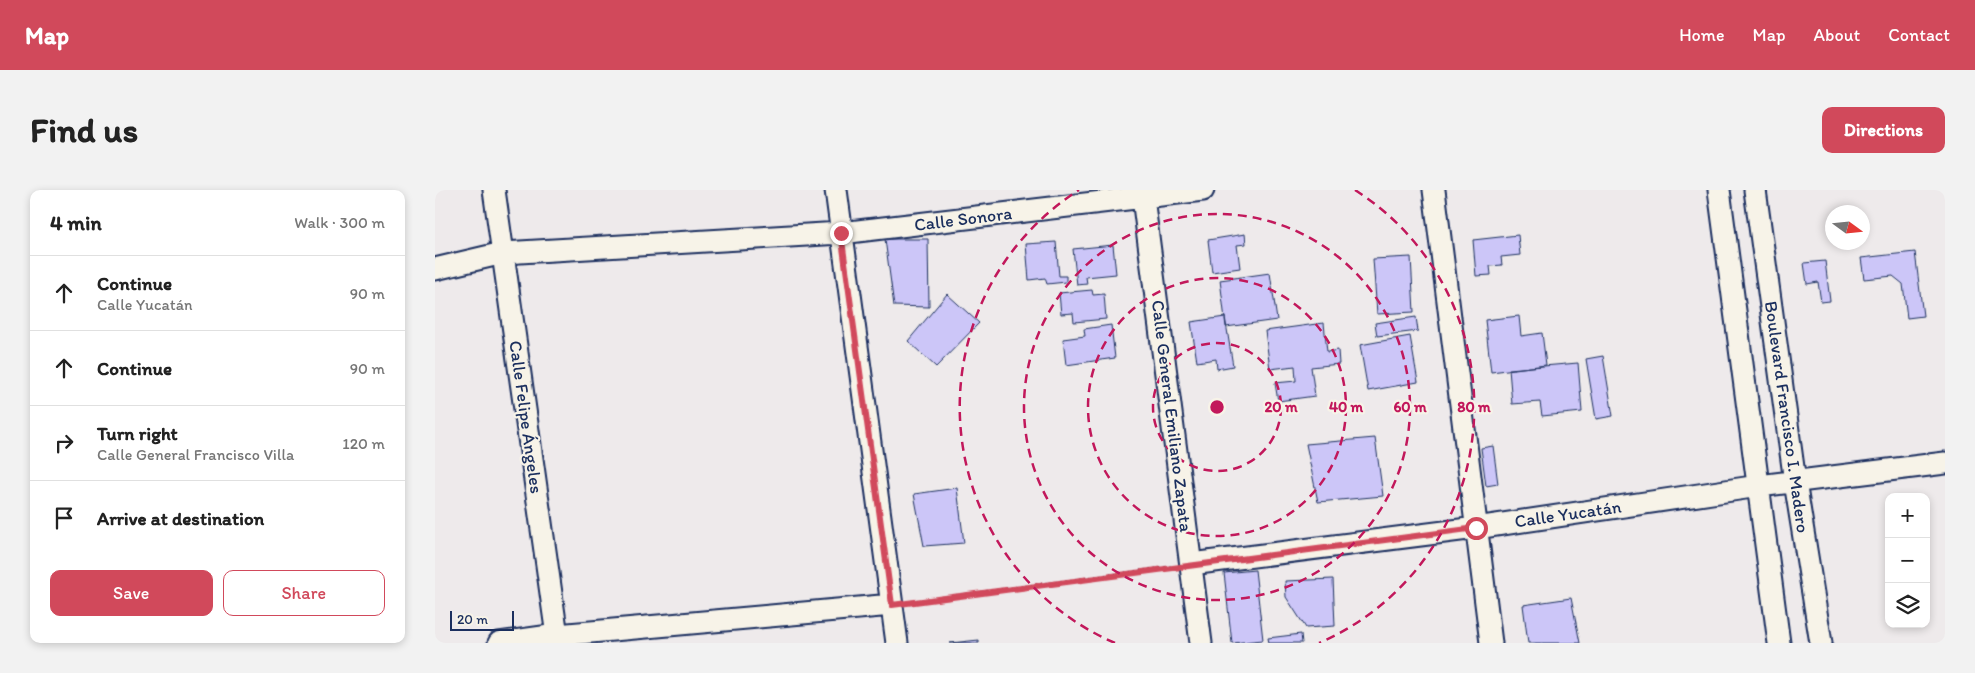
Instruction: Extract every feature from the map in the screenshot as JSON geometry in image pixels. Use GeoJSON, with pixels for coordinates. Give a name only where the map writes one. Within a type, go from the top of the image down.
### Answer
{"type":"FeatureCollection","features":[{"type":"Feature","properties":{"kind":"street","name":"Calle Felipe Ángeles"},"geometry":{"type":"LineString","coordinates":[[494,190],[557,639]]}},
{"type":"Feature","properties":{"kind":"street"},"geometry":{"type":"LineString","coordinates":[[836,190],[897,643]]}},
{"type":"Feature","properties":{"kind":"street","name":"Calle Sonora"},"geometry":{"type":"LineString","coordinates":[[435,269],[503,253],[841,233],[1143,194],[1203,190]]}},
{"type":"Feature","properties":{"kind":"street"},"geometry":{"type":"LineString","coordinates":[[1434,190],[1491,643]]}},
{"type":"Feature","properties":{"kind":"street","name":"Boulevard Francisco I. Madero"},"geometry":{"type":"LineString","coordinates":[[1719,190],[1779,643]]}},
{"type":"Feature","properties":{"kind":"street","name":"Boulevard Francisco I. Madero"},"geometry":{"type":"LineString","coordinates":[[1755,190],[1795,482],[1821,643]]}},
{"type":"Feature","properties":{"kind":"street","name":"Calle General Emiliano Zapata"},"geometry":{"type":"LineString","coordinates":[[1143,194],[1201,643]]}},
{"type":"Feature","properties":{"kind":"street","name":"Calle Yucatán"},"geometry":{"type":"LineString","coordinates":[[1191,564],[1476,528],[1759,486],[1945,463]]}},
{"type":"Feature","properties":{"kind":"street"},"geometry":{"type":"LineString","coordinates":[[499,643],[557,639],[892,605]]}},
{"type":"Feature","properties":{"kind":"path"},"geometry":{"type":"LineString","coordinates":[[892,605],[1191,564]]}},
{"type":"Feature","properties":{"kind":"building"},"geometry":{"type":"Polygon","coordinates":[[[1245,234],[1246,244],[1237,245],[1240,268],[1212,272],[1208,240],[1245,234]]]}},
{"type":"Feature","properties":{"kind":"building"},"geometry":{"type":"Polygon","coordinates":[[[1518,235],[1520,255],[1501,257],[1502,265],[1490,266],[1491,275],[1476,276],[1473,240],[1518,235]]]}},
{"type":"Feature","properties":{"kind":"building"},"geometry":{"type":"Polygon","coordinates":[[[885,239],[928,239],[929,307],[894,306],[885,239]]]}},
{"type":"Feature","properties":{"kind":"building"},"geometry":{"type":"Polygon","coordinates":[[[1056,242],[1059,276],[1066,276],[1066,282],[1047,284],[1045,278],[1029,280],[1026,244],[1056,242]]]}},
{"type":"Feature","properties":{"kind":"building"},"geometry":{"type":"Polygon","coordinates":[[[1113,245],[1116,274],[1086,277],[1087,284],[1077,285],[1073,249],[1113,245]]]}},
{"type":"Feature","properties":{"kind":"building"},"geometry":{"type":"Polygon","coordinates":[[[1915,252],[1923,316],[1907,318],[1903,284],[1893,276],[1864,279],[1861,258],[1915,252]]]}},
{"type":"Feature","properties":{"kind":"building"},"geometry":{"type":"Polygon","coordinates":[[[1411,257],[1414,312],[1377,314],[1373,259],[1411,257]]]}},
{"type":"Feature","properties":{"kind":"building"},"geometry":{"type":"Polygon","coordinates":[[[1825,261],[1830,301],[1821,302],[1818,282],[1807,284],[1804,263],[1825,261]]]}},
{"type":"Feature","properties":{"kind":"building"},"geometry":{"type":"Polygon","coordinates":[[[1270,273],[1277,320],[1226,327],[1220,280],[1270,273]]]}},
{"type":"Feature","properties":{"kind":"building"},"geometry":{"type":"Polygon","coordinates":[[[1092,290],[1093,295],[1104,294],[1106,319],[1074,322],[1073,313],[1061,314],[1059,293],[1092,290]]]}},
{"type":"Feature","properties":{"kind":"building"},"geometry":{"type":"Polygon","coordinates":[[[947,294],[979,323],[936,367],[908,341],[947,294]]]}},
{"type":"Feature","properties":{"kind":"building"},"geometry":{"type":"Polygon","coordinates":[[[1519,316],[1521,336],[1542,333],[1546,365],[1491,372],[1485,320],[1519,316]]]}},
{"type":"Feature","properties":{"kind":"building"},"geometry":{"type":"Polygon","coordinates":[[[1225,317],[1233,366],[1217,369],[1216,359],[1197,362],[1191,322],[1225,317]]]}},
{"type":"Feature","properties":{"kind":"building"},"geometry":{"type":"Polygon","coordinates":[[[1416,317],[1418,331],[1377,336],[1375,323],[1416,317]]]}},
{"type":"Feature","properties":{"kind":"building"},"geometry":{"type":"Polygon","coordinates":[[[1324,323],[1327,352],[1338,350],[1339,364],[1311,367],[1315,396],[1278,401],[1275,383],[1296,381],[1295,366],[1270,369],[1265,331],[1324,323]]]}},
{"type":"Feature","properties":{"kind":"building"},"geometry":{"type":"Polygon","coordinates":[[[1111,325],[1115,358],[1066,365],[1063,339],[1085,336],[1084,329],[1111,325]]]}},
{"type":"Feature","properties":{"kind":"building"},"geometry":{"type":"Polygon","coordinates":[[[1410,336],[1418,382],[1368,391],[1360,345],[1410,336]]]}},
{"type":"Feature","properties":{"kind":"building"},"geometry":{"type":"Polygon","coordinates":[[[1603,356],[1613,416],[1596,419],[1586,359],[1603,356]]]}},
{"type":"Feature","properties":{"kind":"building"},"geometry":{"type":"Polygon","coordinates":[[[1578,363],[1582,412],[1542,416],[1540,402],[1512,404],[1509,369],[1578,363]]]}},
{"type":"Feature","properties":{"kind":"building"},"geometry":{"type":"Polygon","coordinates":[[[1375,438],[1383,496],[1318,502],[1306,444],[1375,438]]]}},
{"type":"Feature","properties":{"kind":"building"},"geometry":{"type":"Polygon","coordinates":[[[1493,446],[1498,484],[1486,486],[1481,448],[1493,446]]]}},
{"type":"Feature","properties":{"kind":"building"},"geometry":{"type":"Polygon","coordinates":[[[957,488],[964,543],[924,546],[914,494],[957,488]]]}},
{"type":"Feature","properties":{"kind":"building"},"geometry":{"type":"Polygon","coordinates":[[[1255,570],[1263,640],[1232,643],[1224,573],[1255,570]]]}},
{"type":"Feature","properties":{"kind":"building"},"geometry":{"type":"Polygon","coordinates":[[[1333,579],[1335,626],[1306,628],[1286,597],[1285,581],[1333,579]]]}},
{"type":"Feature","properties":{"kind":"building"},"geometry":{"type":"Polygon","coordinates":[[[1571,598],[1580,643],[1528,643],[1523,605],[1571,598]]]}},
{"type":"Feature","properties":{"kind":"building"},"geometry":{"type":"Polygon","coordinates":[[[1301,634],[1302,643],[1269,643],[1268,638],[1301,634]]]}},
{"type":"Feature","properties":{"kind":"building"},"geometry":{"type":"Polygon","coordinates":[[[979,640],[979,643],[950,643],[979,640]]]}},
{"type":"Feature","properties":{"kind":"route"},"geometry":{"type":"LineString","coordinates":[[841,233],[892,605],[1191,564],[1476,528]]}}]}
